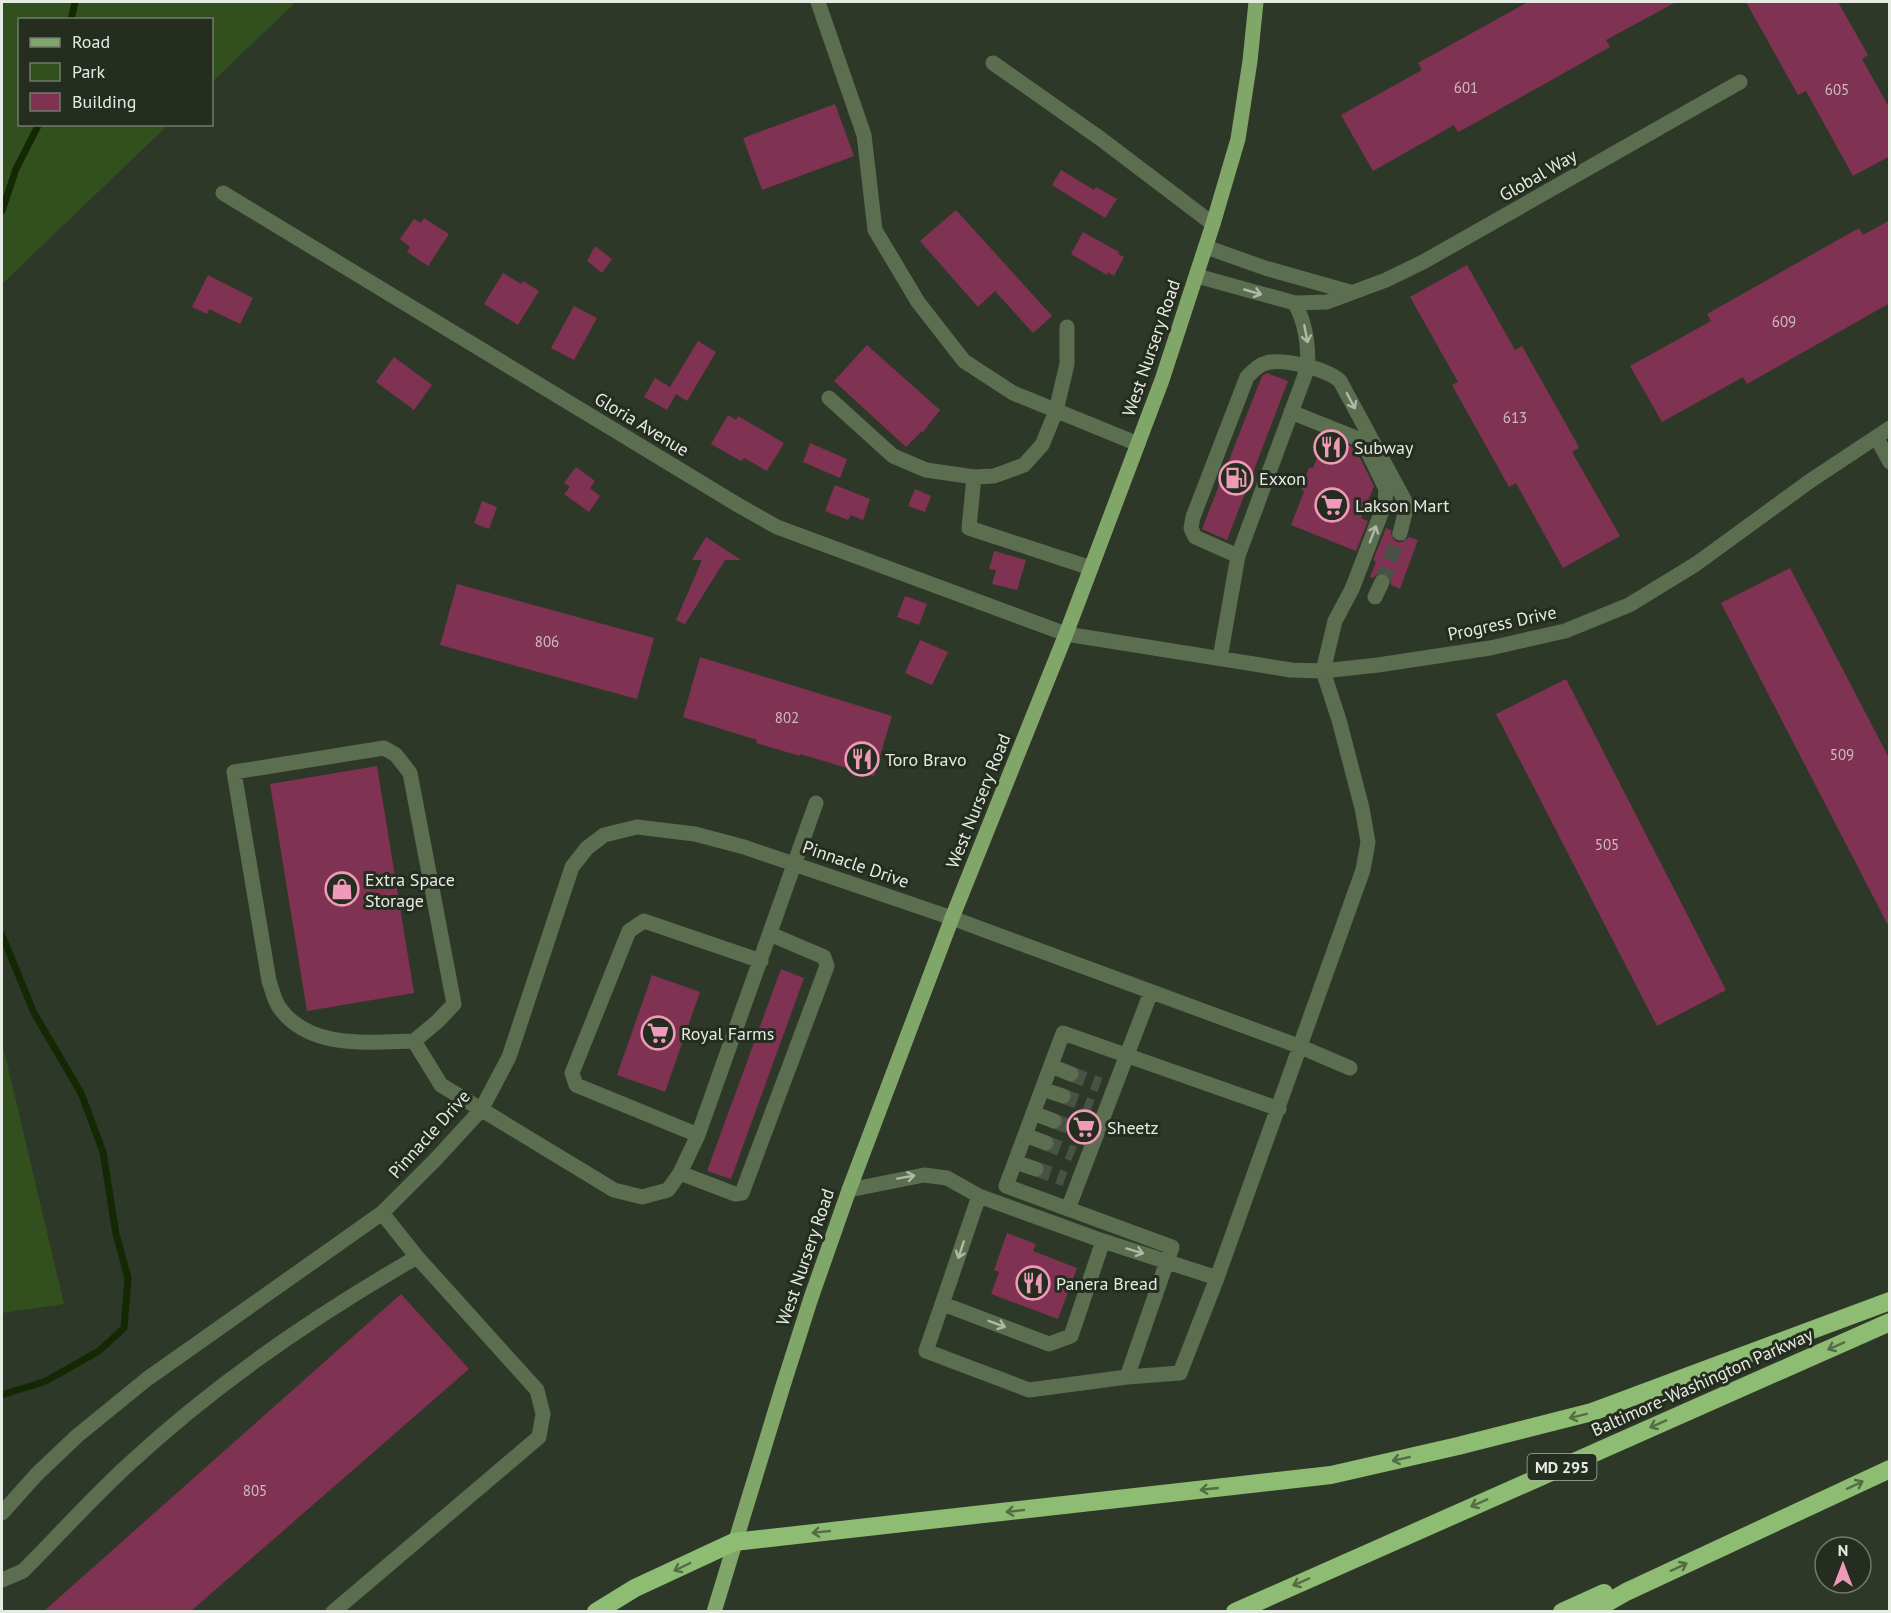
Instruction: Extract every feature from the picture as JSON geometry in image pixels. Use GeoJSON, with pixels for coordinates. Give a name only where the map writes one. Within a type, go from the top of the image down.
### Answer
{"type":"FeatureCollection","features":[{"type":"Feature","properties":{"kind":"highway"},"geometry":{"type":"LineString","coordinates":[[596,1611],[635,1588],[734,1542],[1331,1475],[1458,1446],[1592,1412],[1890,1302]]}},
{"type":"Feature","properties":{"kind":"highway","name":"Baltimore-Washington Parkway"},"geometry":{"type":"LineString","coordinates":[[1235,1611],[1890,1322]]}},
{"type":"Feature","properties":{"kind":"highway"},"geometry":{"type":"LineString","coordinates":[[1591,1611],[1626,1592],[1890,1469]]}},
{"type":"Feature","properties":{"kind":"highway"},"geometry":{"type":"LineString","coordinates":[[1562,1611],[1610,1590],[1626,1592]]}},
{"type":"Feature","properties":{"kind":"main road","name":"West Nursery Road"},"geometry":{"type":"LineString","coordinates":[[714,1611],[803,1321],[849,1190],[952,918],[1066,634],[1162,380],[1197,276],[1238,140],[1256,2]]}},
{"type":"Feature","properties":{"kind":"street"},"geometry":{"type":"LineString","coordinates":[[818,2],[864,135],[875,230],[918,302],[964,361],[1013,393],[1138,444]]}},
{"type":"Feature","properties":{"kind":"street"},"geometry":{"type":"LineString","coordinates":[[993,63],[1101,139],[1213,224]]}},
{"type":"Feature","properties":{"kind":"street","name":"Global Way"},"geometry":{"type":"LineString","coordinates":[[1197,276],[1295,303],[1327,302],[1423,262],[1740,82]]}},
{"type":"Feature","properties":{"kind":"street","name":"Gloria Avenue"},"geometry":{"type":"LineString","coordinates":[[223,193],[777,527],[1066,634]]}},
{"type":"Feature","properties":{"kind":"street"},"geometry":{"type":"LineString","coordinates":[[1206,247],[1265,268],[1350,292]]}},
{"type":"Feature","properties":{"kind":"street"},"geometry":{"type":"LineString","coordinates":[[1220,658],[1238,556],[1308,367],[1308,339],[1303,319],[1295,303]]}},
{"type":"Feature","properties":{"kind":"street"},"geometry":{"type":"LineString","coordinates":[[829,398],[893,456],[926,470],[975,477],[994,476],[1024,465],[1042,446],[1056,411],[1067,364],[1067,327]]}},
{"type":"Feature","properties":{"kind":"street"},"geometry":{"type":"LineString","coordinates":[[1238,556],[1195,537],[1191,528],[1193,516],[1247,377],[1256,368],[1266,363],[1280,361],[1334,375],[1340,381],[1406,503],[1400,533]]}},
{"type":"Feature","properties":{"kind":"street"},"geometry":{"type":"LineString","coordinates":[[979,1196],[926,1351],[1029,1390],[1127,1377],[1180,1373],[1279,1109],[1353,901],[1363,870],[1368,842],[1348,753],[1323,671],[1335,621],[1352,589],[1385,503],[1386,489],[1365,446],[1356,438],[1291,412]]}},
{"type":"Feature","properties":{"kind":"street","name":"Progress Drive"},"geometry":{"type":"LineString","coordinates":[[1066,634],[1291,670],[1323,671],[1490,648],[1565,631],[1629,605],[1696,564],[1810,481],[1890,428]]}},
{"type":"Feature","properties":{"kind":"street"},"geometry":{"type":"LineString","coordinates":[[1876,437],[1890,462]]}},
{"type":"Feature","properties":{"kind":"street"},"geometry":{"type":"LineString","coordinates":[[975,477],[969,528],[1091,568]]}},
{"type":"Feature","properties":{"kind":"street"},"geometry":{"type":"LineString","coordinates":[[1375,597],[1382,582]]}},
{"type":"Feature","properties":{"kind":"street"},"geometry":{"type":"LineString","coordinates":[[384,748],[396,755],[410,773],[454,1004],[414,1041],[375,1042],[326,1039],[299,1028],[278,1006],[269,981],[234,772],[384,748]]}},
{"type":"Feature","properties":{"kind":"street"},"geometry":{"type":"LineString","coordinates":[[414,1041],[441,1085],[614,1190],[642,1197],[668,1190],[680,1173],[698,1135],[816,802]]}},
{"type":"Feature","properties":{"kind":"street","name":"Pinnacle Drive"},"geometry":{"type":"LineString","coordinates":[[2,1513],[37,1474],[77,1436],[147,1379],[382,1213],[435,1160],[480,1110],[509,1057],[572,867],[587,848],[604,835],[637,827],[695,834],[744,847],[952,918],[1301,1047],[1350,1068]]}},
{"type":"Feature","properties":{"kind":"street"},"geometry":{"type":"LineString","coordinates":[[698,1135],[576,1085],[572,1073],[629,931],[644,921],[760,961]]}},
{"type":"Feature","properties":{"kind":"street"},"geometry":{"type":"LineString","coordinates":[[680,1173],[735,1194],[742,1193],[827,966],[824,957],[770,934]]}},
{"type":"Feature","properties":{"kind":"street"},"geometry":{"type":"LineString","coordinates":[[1068,1209],[1072,1181],[1089,1134],[1107,1087],[1127,1057],[1151,992]]}},
{"type":"Feature","properties":{"kind":"street"},"geometry":{"type":"LineString","coordinates":[[1127,1377],[1172,1247],[1006,1186],[1063,1033],[1279,1109]]}},
{"type":"Feature","properties":{"kind":"street"},"geometry":{"type":"LineString","coordinates":[[1051,1066],[1071,1074]]}},
{"type":"Feature","properties":{"kind":"street"},"geometry":{"type":"LineString","coordinates":[[1042,1089],[1063,1096]]}},
{"type":"Feature","properties":{"kind":"street"},"geometry":{"type":"LineString","coordinates":[[1033,1113],[1054,1121]]}},
{"type":"Feature","properties":{"kind":"street"},"geometry":{"type":"LineString","coordinates":[[1024,1135],[1046,1143]]}},
{"type":"Feature","properties":{"kind":"street"},"geometry":{"type":"LineString","coordinates":[[1015,1162],[1036,1169]]}},
{"type":"Feature","properties":{"kind":"street"},"geometry":{"type":"LineString","coordinates":[[849,1190],[924,1175],[947,1178],[979,1196],[1103,1241],[1217,1278]]}},
{"type":"Feature","properties":{"kind":"street"},"geometry":{"type":"LineString","coordinates":[[333,1611],[538,1437],[543,1414],[537,1390],[417,1257],[382,1213]]}},
{"type":"Feature","properties":{"kind":"street"},"geometry":{"type":"LineString","coordinates":[[943,1304],[1049,1344],[1071,1336],[1103,1241]]}},
{"type":"Feature","properties":{"kind":"street"},"geometry":{"type":"LineString","coordinates":[[2,1581],[23,1571],[129,1464],[226,1382],[356,1293],[417,1257]]}},
{"type":"Feature","properties":{"kind":"green space"},"geometry":{"type":"Polygon","coordinates":[[[2,2],[296,2],[213,81],[213,18],[18,18],[18,126],[167,126],[2,284],[2,2]]]}},
{"type":"Feature","properties":{"kind":"green space"},"geometry":{"type":"Polygon","coordinates":[[[2,1042],[64,1304],[2,1313],[2,1042]]]}},
{"type":"Feature","properties":{"kind":"building"},"geometry":{"type":"Polygon","coordinates":[[[1528,2],[1676,2],[1606,40],[1610,47],[1466,128],[1458,132],[1454,125],[1373,171],[1341,115],[1422,70],[1418,63],[1528,2]]]}},
{"type":"Feature","properties":{"kind":"building"},"geometry":{"type":"Polygon","coordinates":[[[1746,2],[1838,2],[1868,55],[1862,59],[1890,109],[1890,156],[1853,176],[1806,91],[1798,95],[1746,2]]]}},
{"type":"Feature","properties":{"kind":"building"},"geometry":{"type":"Polygon","coordinates":[[[835,104],[854,156],[762,190],[743,138],[835,104]]]}},
{"type":"Feature","properties":{"kind":"building"},"geometry":{"type":"Polygon","coordinates":[[[1061,170],[1094,190],[1096,187],[1117,199],[1105,218],[1052,185],[1061,170]]]}},
{"type":"Feature","properties":{"kind":"building"},"geometry":{"type":"Polygon","coordinates":[[[956,210],[1052,316],[1033,333],[995,291],[978,307],[920,241],[956,210]]]}},
{"type":"Feature","properties":{"kind":"building"},"geometry":{"type":"Polygon","coordinates":[[[424,218],[449,234],[428,266],[407,252],[410,247],[400,239],[414,219],[421,223],[424,218]]]}},
{"type":"Feature","properties":{"kind":"building"},"geometry":{"type":"Polygon","coordinates":[[[1890,220],[1890,303],[1747,384],[1743,377],[1662,422],[1630,366],[1711,321],[1707,314],[1859,228],[1863,235],[1890,220]]]}},
{"type":"Feature","properties":{"kind":"building"},"geometry":{"type":"Polygon","coordinates":[[[1083,232],[1124,257],[1114,276],[1108,272],[1107,275],[1071,254],[1083,232]]]}},
{"type":"Feature","properties":{"kind":"building"},"geometry":{"type":"Polygon","coordinates":[[[595,246],[612,259],[602,273],[587,261],[595,246]]]}},
{"type":"Feature","properties":{"kind":"building"},"geometry":{"type":"Polygon","coordinates":[[[1467,265],[1515,350],[1522,346],[1579,448],[1572,452],[1620,536],[1563,568],[1516,483],[1509,487],[1452,385],[1458,382],[1410,297],[1467,265]]]}},
{"type":"Feature","properties":{"kind":"building"},"geometry":{"type":"Polygon","coordinates":[[[503,273],[539,291],[518,325],[484,304],[503,273]]]}},
{"type":"Feature","properties":{"kind":"building"},"geometry":{"type":"Polygon","coordinates":[[[208,275],[253,298],[240,324],[209,309],[207,314],[192,307],[208,275]]]}},
{"type":"Feature","properties":{"kind":"building"},"geometry":{"type":"Polygon","coordinates":[[[574,306],[597,318],[574,360],[551,348],[574,306]]]}},
{"type":"Feature","properties":{"kind":"building"},"geometry":{"type":"Polygon","coordinates":[[[698,341],[716,352],[687,401],[676,394],[667,410],[644,397],[655,378],[670,387],[698,341]]]}},
{"type":"Feature","properties":{"kind":"building"},"geometry":{"type":"Polygon","coordinates":[[[867,345],[940,410],[923,432],[906,447],[834,381],[867,345]]]}},
{"type":"Feature","properties":{"kind":"building"},"geometry":{"type":"Polygon","coordinates":[[[394,357],[432,385],[414,410],[376,382],[394,357]]]}},
{"type":"Feature","properties":{"kind":"building","name":"Exxon"},"geometry":{"type":"Polygon","coordinates":[[[1267,373],[1288,381],[1227,540],[1202,529],[1262,376],[1267,373]]]}},
{"type":"Feature","properties":{"kind":"building"},"geometry":{"type":"Polygon","coordinates":[[[728,415],[736,420],[738,416],[784,443],[767,471],[744,458],[741,461],[711,444],[728,415]]]}},
{"type":"Feature","properties":{"kind":"building","name":"Lakson Mart"},"geometry":{"type":"Polygon","coordinates":[[[1325,436],[1351,446],[1357,452],[1374,486],[1361,518],[1368,521],[1356,551],[1291,525],[1304,492],[1301,488],[1309,468],[1313,468],[1325,436]]]}},
{"type":"Feature","properties":{"kind":"building"},"geometry":{"type":"Polygon","coordinates":[[[810,443],[847,459],[840,478],[803,462],[810,443]]]}},
{"type":"Feature","properties":{"kind":"building"},"geometry":{"type":"Polygon","coordinates":[[[576,467],[595,481],[590,488],[600,496],[589,512],[564,494],[570,487],[564,483],[576,467]]]}},
{"type":"Feature","properties":{"kind":"building"},"geometry":{"type":"Polygon","coordinates":[[[835,485],[870,499],[863,520],[851,515],[848,520],[825,511],[835,485]]]}},
{"type":"Feature","properties":{"kind":"building"},"geometry":{"type":"Polygon","coordinates":[[[915,489],[931,496],[925,512],[908,506],[915,489]]]}},
{"type":"Feature","properties":{"kind":"building"},"geometry":{"type":"Polygon","coordinates":[[[482,501],[497,507],[489,529],[474,523],[482,501]]]}},
{"type":"Feature","properties":{"kind":"building"},"geometry":{"type":"Polygon","coordinates":[[[1386,528],[1391,530],[1391,536],[1397,542],[1403,542],[1409,537],[1418,540],[1400,589],[1391,585],[1390,577],[1386,573],[1370,577],[1376,562],[1373,560],[1386,528]]]}},
{"type":"Feature","properties":{"kind":"building"},"geometry":{"type":"Polygon","coordinates":[[[706,537],[741,560],[725,560],[685,624],[676,620],[702,560],[692,560],[706,537]]]}},
{"type":"Feature","properties":{"kind":"building"},"geometry":{"type":"Polygon","coordinates":[[[994,551],[1026,560],[1017,590],[992,584],[996,570],[989,569],[994,551]]]}},
{"type":"Feature","properties":{"kind":"building"},"geometry":{"type":"Polygon","coordinates":[[[1790,568],[1890,760],[1890,929],[1721,603],[1790,568]]]}},
{"type":"Feature","properties":{"kind":"building"},"geometry":{"type":"Polygon","coordinates":[[[457,584],[654,638],[637,699],[440,645],[457,584]]]}},
{"type":"Feature","properties":{"kind":"building"},"geometry":{"type":"Polygon","coordinates":[[[905,596],[927,604],[919,625],[897,617],[905,596]]]}},
{"type":"Feature","properties":{"kind":"building"},"geometry":{"type":"Polygon","coordinates":[[[920,640],[948,652],[932,685],[905,673],[920,640]]]}},
{"type":"Feature","properties":{"kind":"building"},"geometry":{"type":"Polygon","coordinates":[[[700,657],[892,716],[874,776],[756,743],[757,740],[683,717],[700,657]]]}},
{"type":"Feature","properties":{"kind":"building"},"geometry":{"type":"Polygon","coordinates":[[[1566,679],[1726,990],[1657,1026],[1496,714],[1566,679]]]}},
{"type":"Feature","properties":{"kind":"building","name":"Extra Space Storage"},"geometry":{"type":"Polygon","coordinates":[[[377,766],[414,993],[307,1011],[270,784],[377,766]]]}},
{"type":"Feature","properties":{"kind":"building","name":"Royal Farms"},"geometry":{"type":"Polygon","coordinates":[[[781,969],[804,978],[731,1179],[707,1171],[781,969]]]}},
{"type":"Feature","properties":{"kind":"building","name":"Royal Farms"},"geometry":{"type":"Polygon","coordinates":[[[652,975],[700,992],[665,1092],[617,1075],[652,975]]]}},
{"type":"Feature","properties":{"kind":"building","name":"Panera Bread"},"geometry":{"type":"Polygon","coordinates":[[[1007,1233],[1036,1244],[1033,1251],[1077,1268],[1058,1319],[991,1294],[999,1272],[994,1270],[1007,1233]]]}},
{"type":"Feature","properties":{"kind":"building"},"geometry":{"type":"Polygon","coordinates":[[[401,1294],[469,1369],[191,1611],[44,1611],[401,1294]]]}},
{"type":"Feature","properties":{"kind":"waterway"},"geometry":{"type":"LineString","coordinates":[[71,18],[75,2]]}},
{"type":"Feature","properties":{"kind":"waterway"},"geometry":{"type":"LineString","coordinates":[[2,211],[16,169],[38,126]]}},
{"type":"Feature","properties":{"kind":"waterway"},"geometry":{"type":"LineString","coordinates":[[2,935],[34,1013],[81,1093],[103,1152],[116,1234],[128,1278],[124,1328],[99,1351],[46,1381],[2,1395]]}},
{"type":"Feature","properties":{"kind":"tunnel"},"geometry":{"type":"LineString","coordinates":[[1382,582],[1400,533]]}},
{"type":"Feature","properties":{"kind":"tunnel"},"geometry":{"type":"LineString","coordinates":[[1071,1074],[1100,1085]]}},
{"type":"Feature","properties":{"kind":"tunnel"},"geometry":{"type":"LineString","coordinates":[[1063,1096],[1092,1107]]}},
{"type":"Feature","properties":{"kind":"tunnel"},"geometry":{"type":"LineString","coordinates":[[1054,1121],[1083,1132]]}},
{"type":"Feature","properties":{"kind":"tunnel"},"geometry":{"type":"LineString","coordinates":[[1046,1143],[1074,1154]]}},
{"type":"Feature","properties":{"kind":"tunnel"},"geometry":{"type":"LineString","coordinates":[[1036,1169],[1065,1179]]}},
{"type":"Feature","properties":{"kind":"place","name":"Subway"},"geometry":{"type":"Point","coordinates":[1331,447]}},
{"type":"Feature","properties":{"kind":"place","name":"Exxon"},"geometry":{"type":"Point","coordinates":[1236,478]}},
{"type":"Feature","properties":{"kind":"place","name":"Lakson Mart"},"geometry":{"type":"Point","coordinates":[1332,505]}},
{"type":"Feature","properties":{"kind":"place","name":"Toro Bravo"},"geometry":{"type":"Point","coordinates":[862,759]}},
{"type":"Feature","properties":{"kind":"place","name":"Extra Space Storage"},"geometry":{"type":"Point","coordinates":[342,889]}},
{"type":"Feature","properties":{"kind":"place","name":"Royal Farms"},"geometry":{"type":"Point","coordinates":[658,1033]}},
{"type":"Feature","properties":{"kind":"place","name":"Sheetz"},"geometry":{"type":"Point","coordinates":[1084,1127]}},
{"type":"Feature","properties":{"kind":"place","name":"Panera Bread"},"geometry":{"type":"Point","coordinates":[1033,1283]}}]}
